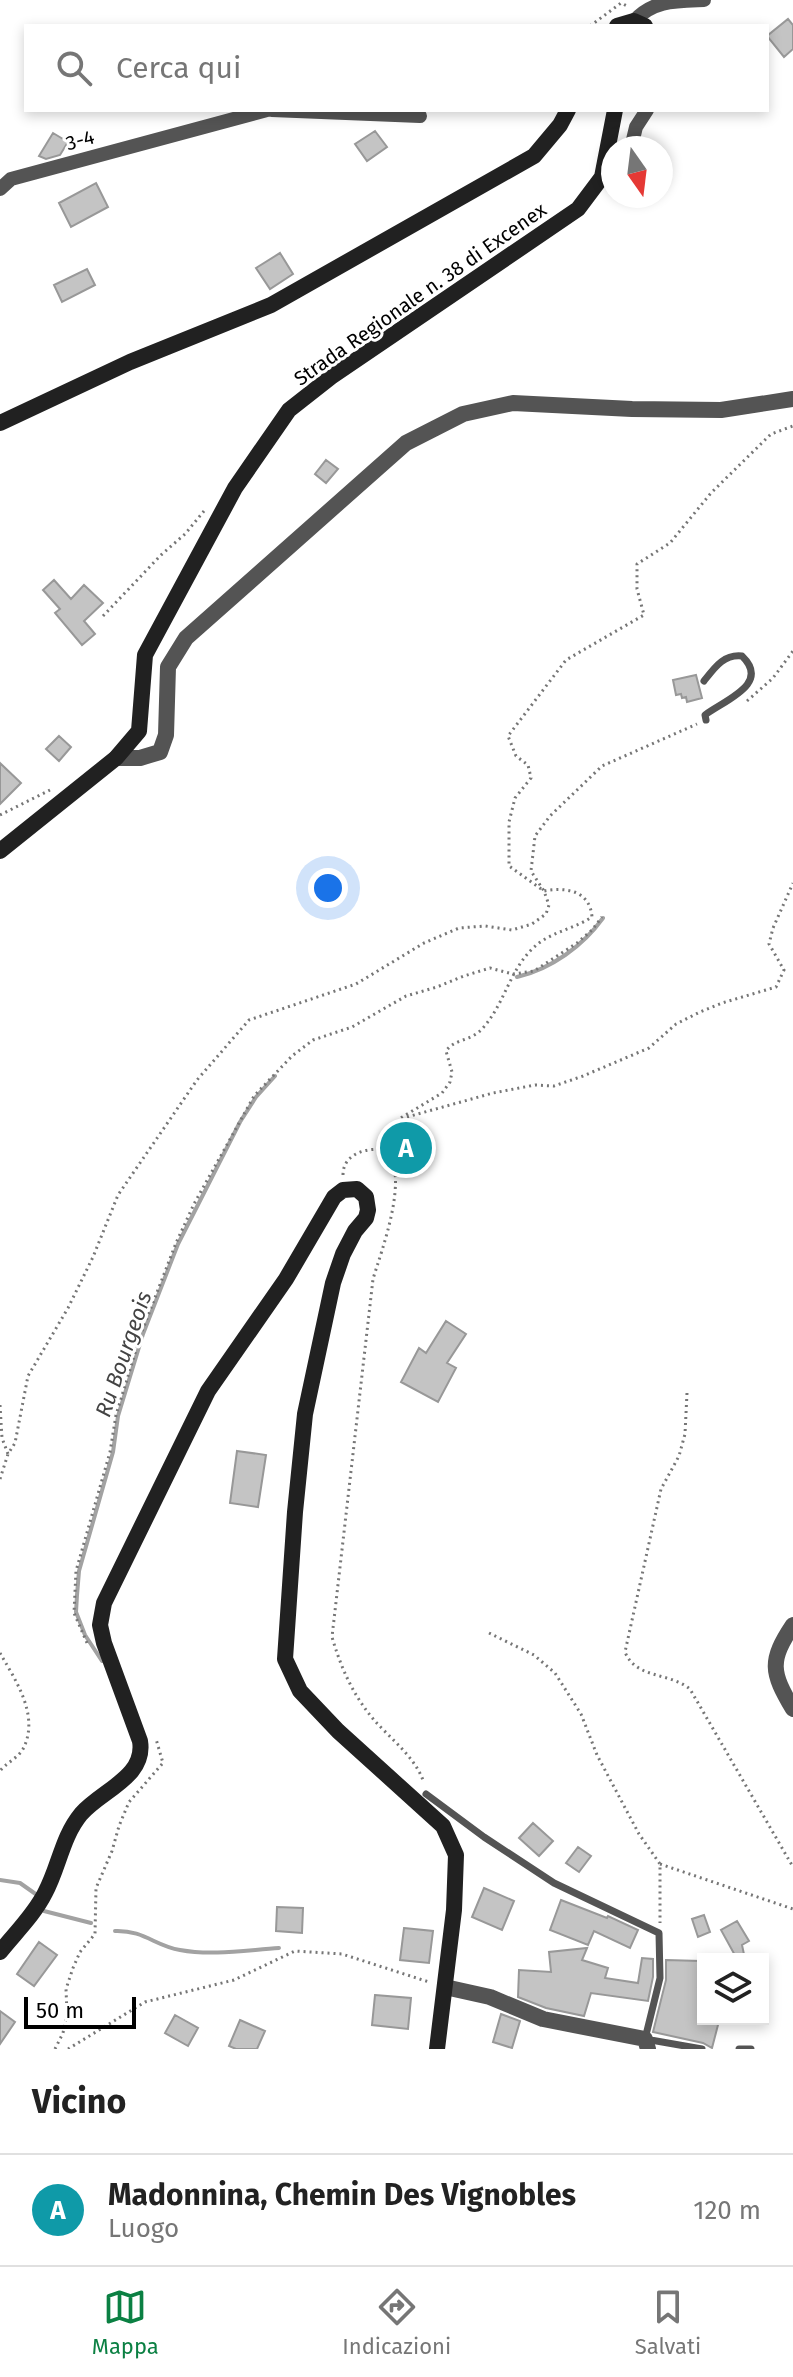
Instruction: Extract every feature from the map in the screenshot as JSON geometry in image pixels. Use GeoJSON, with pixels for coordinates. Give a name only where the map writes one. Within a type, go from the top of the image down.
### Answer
{"type":"FeatureCollection","features":[{"type":"Feature","properties":{"kind":"main road"},"geometry":{"type":"LineString","coordinates":[[0,423],[130,362],[271,305],[534,156],[567,112]]}},
{"type":"Feature","properties":{"kind":"main road","name":"Strada Regionale n. 38 di Excenex"},"geometry":{"type":"LineString","coordinates":[[612,136],[615,112]]}},
{"type":"Feature","properties":{"kind":"main road","name":"Strada Regionale n. 38 di Excenex"},"geometry":{"type":"LineString","coordinates":[[0,851],[116,758],[139,731],[145,655],[235,488],[289,410],[331,377],[578,209],[601,184]]}},
{"type":"Feature","properties":{"kind":"main road"},"geometry":{"type":"LineString","coordinates":[[0,1952],[38,1905],[65,1839],[81,1814],[136,1769],[142,1755],[140,1741],[104,1643],[100,1625],[104,1603],[208,1391],[286,1279],[334,1197],[343,1190],[357,1189],[366,1197],[368,1210],[343,1254],[333,1283],[305,1414],[285,1659],[300,1691],[338,1731],[422,1799],[443,1826],[456,1855],[454,1910],[437,2049]]}},
{"type":"Feature","properties":{"kind":"street"},"geometry":{"type":"LineString","coordinates":[[640,24],[646,8],[679,1],[704,0]]}},
{"type":"Feature","properties":{"kind":"street","name":"3-4"},"geometry":{"type":"LineString","coordinates":[[0,189],[11,179],[262,112]]}},
{"type":"Feature","properties":{"kind":"street","name":"3-4"},"geometry":{"type":"LineString","coordinates":[[320,112],[420,116]]}},
{"type":"Feature","properties":{"kind":"street"},"geometry":{"type":"LineString","coordinates":[[634,136],[646,112]]}},
{"type":"Feature","properties":{"kind":"street"},"geometry":{"type":"LineString","coordinates":[[116,758],[140,758],[160,752],[166,735],[168,667],[186,638],[406,443],[463,414],[513,403],[721,410],[793,399]]}},
{"type":"Feature","properties":{"kind":"street"},"geometry":{"type":"LineString","coordinates":[[793,1625],[778,1647],[774,1662],[782,1690],[793,1709]]}},
{"type":"Feature","properties":{"kind":"street"},"geometry":{"type":"LineString","coordinates":[[445,1987],[490,1997],[543,2019],[646,2044]]}},
{"type":"Feature","properties":{"kind":"lane"},"geometry":{"type":"LineString","coordinates":[[704,681],[733,655],[742,656],[753,671],[752,679],[745,688],[705,715],[706,720]]}},
{"type":"Feature","properties":{"kind":"lane"},"geometry":{"type":"LineString","coordinates":[[422,1799],[554,1883],[659,1933],[660,1978],[646,2044],[702,2049]]}},
{"type":"Feature","properties":{"kind":"lane"},"geometry":{"type":"LineString","coordinates":[[739,2049],[751,2049]]}},
{"type":"Feature","properties":{"kind":"path"},"geometry":{"type":"LineString","coordinates":[[386,1150],[399,1119],[442,1093],[450,1082],[452,1072],[446,1051],[451,1044],[468,1040],[479,1032],[492,1017],[513,974],[533,948],[548,936],[592,917],[587,900],[572,890],[544,891],[509,866],[509,822],[515,798],[531,778],[528,765],[516,756],[508,736],[566,660],[644,615],[637,589],[637,564],[670,543],[711,493],[771,434],[793,426]]}},
{"type":"Feature","properties":{"kind":"path"},"geometry":{"type":"LineString","coordinates":[[103,616],[185,534],[208,506]]}},
{"type":"Feature","properties":{"kind":"path"},"geometry":{"type":"LineString","coordinates":[[741,705],[773,678],[793,651]]}},
{"type":"Feature","properties":{"kind":"path"},"geometry":{"type":"LineString","coordinates":[[0,1479],[15,1443],[28,1376],[87,1270],[118,1195],[197,1080],[249,1020],[356,984],[424,943],[459,928],[485,926],[512,930],[532,924],[546,914],[549,905],[531,871],[531,854],[535,836],[550,816],[602,766],[706,720]]}},
{"type":"Feature","properties":{"kind":"path"},"geometry":{"type":"LineString","coordinates":[[0,815],[52,789]]}},
{"type":"Feature","properties":{"kind":"path"},"geometry":{"type":"LineString","coordinates":[[399,1119],[493,1093],[535,1085],[554,1086],[583,1076],[649,1048],[676,1024],[700,1012],[776,987],[784,970],[769,944],[793,883]]}},
{"type":"Feature","properties":{"kind":"path"},"geometry":{"type":"LineString","coordinates":[[92,1649],[74,1613],[76,1571],[110,1452],[116,1415],[141,1334],[176,1243],[254,1096],[292,1056],[313,1040],[352,1027],[406,996],[464,976],[490,968],[513,974],[534,971],[560,956],[592,930],[602,917]]}},
{"type":"Feature","properties":{"kind":"path"},"geometry":{"type":"LineString","coordinates":[[357,1189],[343,1176],[342,1169],[348,1159],[363,1150],[386,1150],[394,1164],[394,1197],[373,1279],[332,1637],[350,1686],[423,1779],[422,1799]]}},
{"type":"Feature","properties":{"kind":"path"},"geometry":{"type":"LineString","coordinates":[[687,1393],[685,1434],[679,1456],[661,1489],[625,1652],[629,1663],[642,1670],[678,1679],[690,1689],[793,1867]]}},
{"type":"Feature","properties":{"kind":"path"},"geometry":{"type":"LineString","coordinates":[[0,1405],[2,1438],[8,1454]]}},
{"type":"Feature","properties":{"kind":"path"},"geometry":{"type":"LineString","coordinates":[[489,1633],[534,1655],[555,1673],[581,1714],[597,1755],[639,1834],[660,1864],[659,1933]]}},
{"type":"Feature","properties":{"kind":"path"},"geometry":{"type":"LineString","coordinates":[[0,1653],[26,1702],[29,1729],[22,1752],[0,1771]]}},
{"type":"Feature","properties":{"kind":"path"},"geometry":{"type":"LineString","coordinates":[[55,2049],[63,2033],[67,2014],[66,1989],[73,1968],[80,1952],[95,1934],[96,1888],[119,1826],[129,1802],[163,1763],[150,1727]]}},
{"type":"Feature","properties":{"kind":"path"},"geometry":{"type":"LineString","coordinates":[[660,1864],[793,1909]]}},
{"type":"Feature","properties":{"kind":"path"},"geometry":{"type":"LineString","coordinates":[[68,2049],[145,2002],[234,1980],[295,1951],[342,1954],[445,1987]]}},
{"type":"Feature","properties":{"kind":"building"},"geometry":{"type":"Polygon","coordinates":[[[788,19],[793,25],[793,49],[784,57],[769,34],[788,19]]]}},
{"type":"Feature","properties":{"kind":"building"},"geometry":{"type":"Polygon","coordinates":[[[375,131],[387,147],[367,161],[355,144],[375,131]]]}},
{"type":"Feature","properties":{"kind":"building"},"geometry":{"type":"Polygon","coordinates":[[[53,133],[68,142],[60,155],[46,159],[39,156],[53,133]]]}},
{"type":"Feature","properties":{"kind":"building"},"geometry":{"type":"Polygon","coordinates":[[[96,183],[108,207],[71,227],[59,203],[96,183]]]}},
{"type":"Feature","properties":{"kind":"building"},"geometry":{"type":"Polygon","coordinates":[[[280,253],[293,274],[270,289],[256,268],[280,253]]]}},
{"type":"Feature","properties":{"kind":"building"},"geometry":{"type":"Polygon","coordinates":[[[87,269],[95,285],[62,302],[54,285],[87,269]]]}},
{"type":"Feature","properties":{"kind":"building"},"geometry":{"type":"Polygon","coordinates":[[[326,460],[338,469],[326,483],[315,474],[326,460]]]}},
{"type":"Feature","properties":{"kind":"building"},"geometry":{"type":"Polygon","coordinates":[[[54,580],[71,599],[84,585],[103,603],[84,621],[95,634],[82,645],[55,613],[60,609],[43,590],[54,580]]]}},
{"type":"Feature","properties":{"kind":"building"},"geometry":{"type":"Polygon","coordinates":[[[696,675],[702,698],[687,702],[686,697],[676,695],[673,680],[696,675]]]}},
{"type":"Feature","properties":{"kind":"building"},"geometry":{"type":"Polygon","coordinates":[[[59,736],[71,747],[59,761],[46,749],[59,736]]]}},
{"type":"Feature","properties":{"kind":"building"},"geometry":{"type":"Polygon","coordinates":[[[0,763],[21,783],[0,804],[0,763]]]}},
{"type":"Feature","properties":{"kind":"building"},"geometry":{"type":"Polygon","coordinates":[[[446,1321],[466,1334],[447,1363],[456,1368],[438,1402],[401,1382],[419,1348],[426,1353],[446,1321]]]}},
{"type":"Feature","properties":{"kind":"building"},"geometry":{"type":"Polygon","coordinates":[[[237,1451],[266,1455],[258,1507],[230,1503],[237,1451]]]}},
{"type":"Feature","properties":{"kind":"building"},"geometry":{"type":"Polygon","coordinates":[[[533,1823],[553,1841],[539,1856],[519,1838],[533,1823]]]}},
{"type":"Feature","properties":{"kind":"building"},"geometry":{"type":"Polygon","coordinates":[[[578,1847],[591,1856],[579,1872],[566,1863],[578,1847]]]}},
{"type":"Feature","properties":{"kind":"building"},"geometry":{"type":"Polygon","coordinates":[[[484,1888],[514,1901],[502,1930],[472,1917],[484,1888]]]}},
{"type":"Feature","properties":{"kind":"building"},"geometry":{"type":"Polygon","coordinates":[[[561,1900],[638,1930],[630,1948],[594,1931],[588,1945],[550,1930],[561,1900]]]}},
{"type":"Feature","properties":{"kind":"building"},"geometry":{"type":"Polygon","coordinates":[[[277,1907],[303,1908],[302,1933],[276,1931],[277,1907]]]}},
{"type":"Feature","properties":{"kind":"building"},"geometry":{"type":"Polygon","coordinates":[[[704,1915],[710,1932],[698,1937],[692,1919],[704,1915]]]}},
{"type":"Feature","properties":{"kind":"building"},"geometry":{"type":"Polygon","coordinates":[[[737,1921],[749,1941],[742,1945],[744,1953],[734,1953],[721,1930],[737,1921]]]}},
{"type":"Feature","properties":{"kind":"building"},"geometry":{"type":"Polygon","coordinates":[[[404,1928],[433,1931],[429,1963],[400,1960],[404,1928]]]}},
{"type":"Feature","properties":{"kind":"building"},"geometry":{"type":"Polygon","coordinates":[[[39,1942],[57,1955],[34,1986],[17,1974],[39,1942]]]}},
{"type":"Feature","properties":{"kind":"building"},"geometry":{"type":"Polygon","coordinates":[[[587,1948],[582,1960],[608,1968],[605,1978],[638,1983],[642,1958],[653,1959],[648,2001],[591,1993],[584,2016],[546,2008],[518,1997],[519,1970],[551,1972],[549,1952],[587,1948]]]}},
{"type":"Feature","properties":{"kind":"building"},"geometry":{"type":"Polygon","coordinates":[[[666,1960],[697,1961],[697,2025],[718,2025],[712,2048],[703,2043],[653,2032],[666,1980],[666,1960]]]}},
{"type":"Feature","properties":{"kind":"building"},"geometry":{"type":"Polygon","coordinates":[[[375,1995],[411,1998],[408,2029],[372,2025],[375,1995]]]}},
{"type":"Feature","properties":{"kind":"building"},"geometry":{"type":"Polygon","coordinates":[[[0,2011],[15,2022],[0,2044],[0,2011]]]}},
{"type":"Feature","properties":{"kind":"building"},"geometry":{"type":"Polygon","coordinates":[[[501,2014],[520,2021],[512,2048],[493,2042],[501,2014]]]}},
{"type":"Feature","properties":{"kind":"building"},"geometry":{"type":"Polygon","coordinates":[[[175,2015],[198,2028],[188,2046],[165,2033],[175,2015]]]}},
{"type":"Feature","properties":{"kind":"building"},"geometry":{"type":"Polygon","coordinates":[[[240,2020],[265,2031],[257,2049],[229,2046],[240,2020]]]}},
{"type":"Feature","properties":{"kind":"waterway","name":"Ru Bourgeois"},"geometry":{"type":"LineString","coordinates":[[517,977],[565,955],[586,938],[603,918]]}},
{"type":"Feature","properties":{"kind":"waterway","name":"Ru Bourgeois"},"geometry":{"type":"LineString","coordinates":[[102,1661],[85,1635],[76,1612],[77,1595],[79,1571],[113,1452],[118,1416],[143,1334],[178,1244],[240,1122],[256,1097],[275,1076]]}},
{"type":"Feature","properties":{"kind":"waterway"},"geometry":{"type":"LineString","coordinates":[[0,1880],[20,1883],[37,1895]]}},
{"type":"Feature","properties":{"kind":"waterway"},"geometry":{"type":"LineString","coordinates":[[44,1911],[91,1923]]}},
{"type":"Feature","properties":{"kind":"waterway"},"geometry":{"type":"LineString","coordinates":[[115,1931],[134,1933],[171,1948],[192,1952],[279,1948]]}},
{"type":"Feature","properties":{"kind":"place","name":"Madonnina, Chemin Des Vignobles"},"geometry":{"type":"Point","coordinates":[406,1148]}}]}
